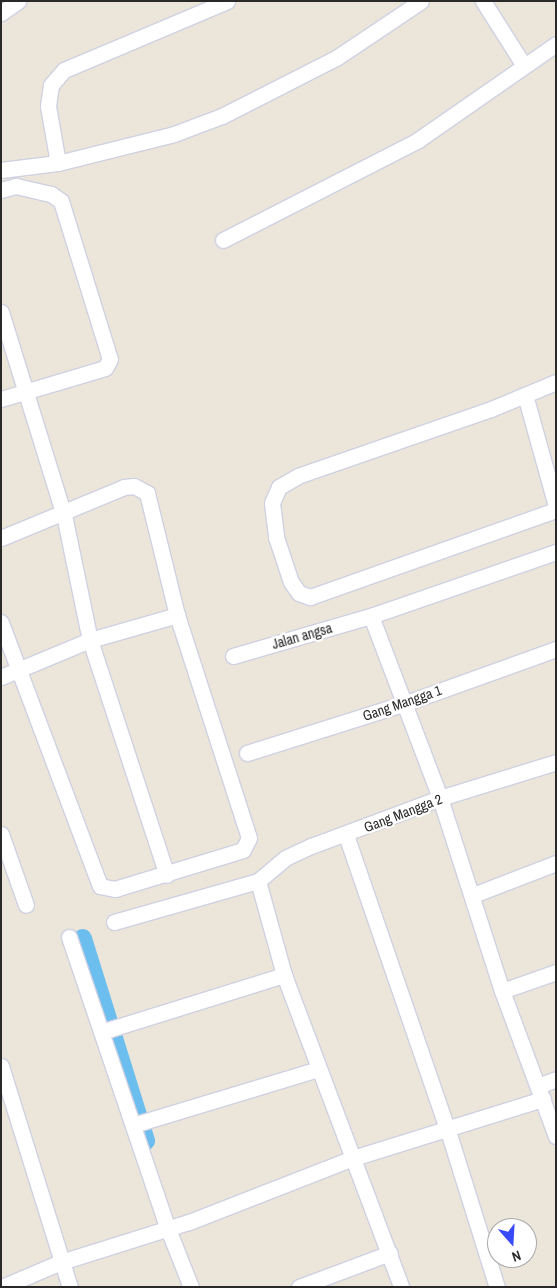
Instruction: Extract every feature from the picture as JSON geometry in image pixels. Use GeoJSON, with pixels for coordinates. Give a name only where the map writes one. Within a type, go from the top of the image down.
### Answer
{"type":"FeatureCollection","features":[{"type":"Feature","properties":{"kind":"street"},"geometry":{"type":"LineString","coordinates":[[1,13],[18,1]]}},
{"type":"Feature","properties":{"kind":"street"},"geometry":{"type":"LineString","coordinates":[[58,163],[48,106],[51,85],[64,70],[226,1]]}},
{"type":"Feature","properties":{"kind":"street"},"geometry":{"type":"LineString","coordinates":[[1,170],[58,163],[174,134],[222,116],[336,58],[421,1]]}},
{"type":"Feature","properties":{"kind":"street"},"geometry":{"type":"LineString","coordinates":[[483,1],[523,64]]}},
{"type":"Feature","properties":{"kind":"street"},"geometry":{"type":"LineString","coordinates":[[223,240],[418,140],[523,64],[556,44]]}},
{"type":"Feature","properties":{"kind":"street"},"geometry":{"type":"LineString","coordinates":[[1,190],[16,186],[50,194],[61,202],[110,358],[105,368],[1,399]]}},
{"type":"Feature","properties":{"kind":"street"},"geometry":{"type":"LineString","coordinates":[[1,312],[64,515],[90,640],[167,875]]}},
{"type":"Feature","properties":{"kind":"street"},"geometry":{"type":"LineString","coordinates":[[556,382],[286,482],[276,491],[272,503],[276,537],[291,582],[299,593],[310,597],[556,510]]}},
{"type":"Feature","properties":{"kind":"street"},"geometry":{"type":"LineString","coordinates":[[525,395],[556,506]]}},
{"type":"Feature","properties":{"kind":"street"},"geometry":{"type":"LineString","coordinates":[[1,538],[64,515],[124,487],[134,486],[147,493],[177,615],[248,838],[247,845],[236,854],[115,890],[106,890],[96,881],[17,670],[1,622]]}},
{"type":"Feature","properties":{"kind":"street","name":"Jalan angsa"},"geometry":{"type":"LineString","coordinates":[[233,656],[372,616],[556,552]]}},
{"type":"Feature","properties":{"kind":"street"},"geometry":{"type":"LineString","coordinates":[[1,678],[90,640],[177,615]]}},
{"type":"Feature","properties":{"kind":"street"},"geometry":{"type":"LineString","coordinates":[[372,616],[440,798],[502,991],[556,1136]]}},
{"type":"Feature","properties":{"kind":"street","name":"Gang Mangga 1"},"geometry":{"type":"LineString","coordinates":[[246,753],[406,703],[556,649]]}},
{"type":"Feature","properties":{"kind":"street","name":"Gang Mangga 2"},"geometry":{"type":"LineString","coordinates":[[258,881],[285,858],[440,798],[556,762]]}},
{"type":"Feature","properties":{"kind":"street"},"geometry":{"type":"LineString","coordinates":[[1,834],[26,905]]}},
{"type":"Feature","properties":{"kind":"street"},"geometry":{"type":"LineString","coordinates":[[346,835],[448,1130],[497,1287]]}},
{"type":"Feature","properties":{"kind":"street"},"geometry":{"type":"LineString","coordinates":[[472,895],[556,863]]}},
{"type":"Feature","properties":{"kind":"street"},"geometry":{"type":"LineString","coordinates":[[114,922],[258,881],[284,975],[401,1287]]}},
{"type":"Feature","properties":{"kind":"street"},"geometry":{"type":"LineString","coordinates":[[70,937],[105,1030],[191,1287]]}},
{"type":"Feature","properties":{"kind":"street"},"geometry":{"type":"LineString","coordinates":[[502,991],[556,972]]}},
{"type":"Feature","properties":{"kind":"street"},"geometry":{"type":"LineString","coordinates":[[105,1030],[284,975]]}},
{"type":"Feature","properties":{"kind":"street"},"geometry":{"type":"LineString","coordinates":[[1,1066],[8,1107],[70,1287]]}},
{"type":"Feature","properties":{"kind":"street"},"geometry":{"type":"LineString","coordinates":[[136,1124],[319,1069]]}},
{"type":"Feature","properties":{"kind":"street"},"geometry":{"type":"LineString","coordinates":[[2,1287],[61,1262],[189,1222],[353,1158],[448,1130],[540,1092],[556,1079]]}},
{"type":"Feature","properties":{"kind":"street"},"geometry":{"type":"LineString","coordinates":[[299,1287],[390,1254]]}},
{"type":"Feature","properties":{"kind":"waterway"},"geometry":{"type":"LineString","coordinates":[[82,938],[145,1140]]}}]}
